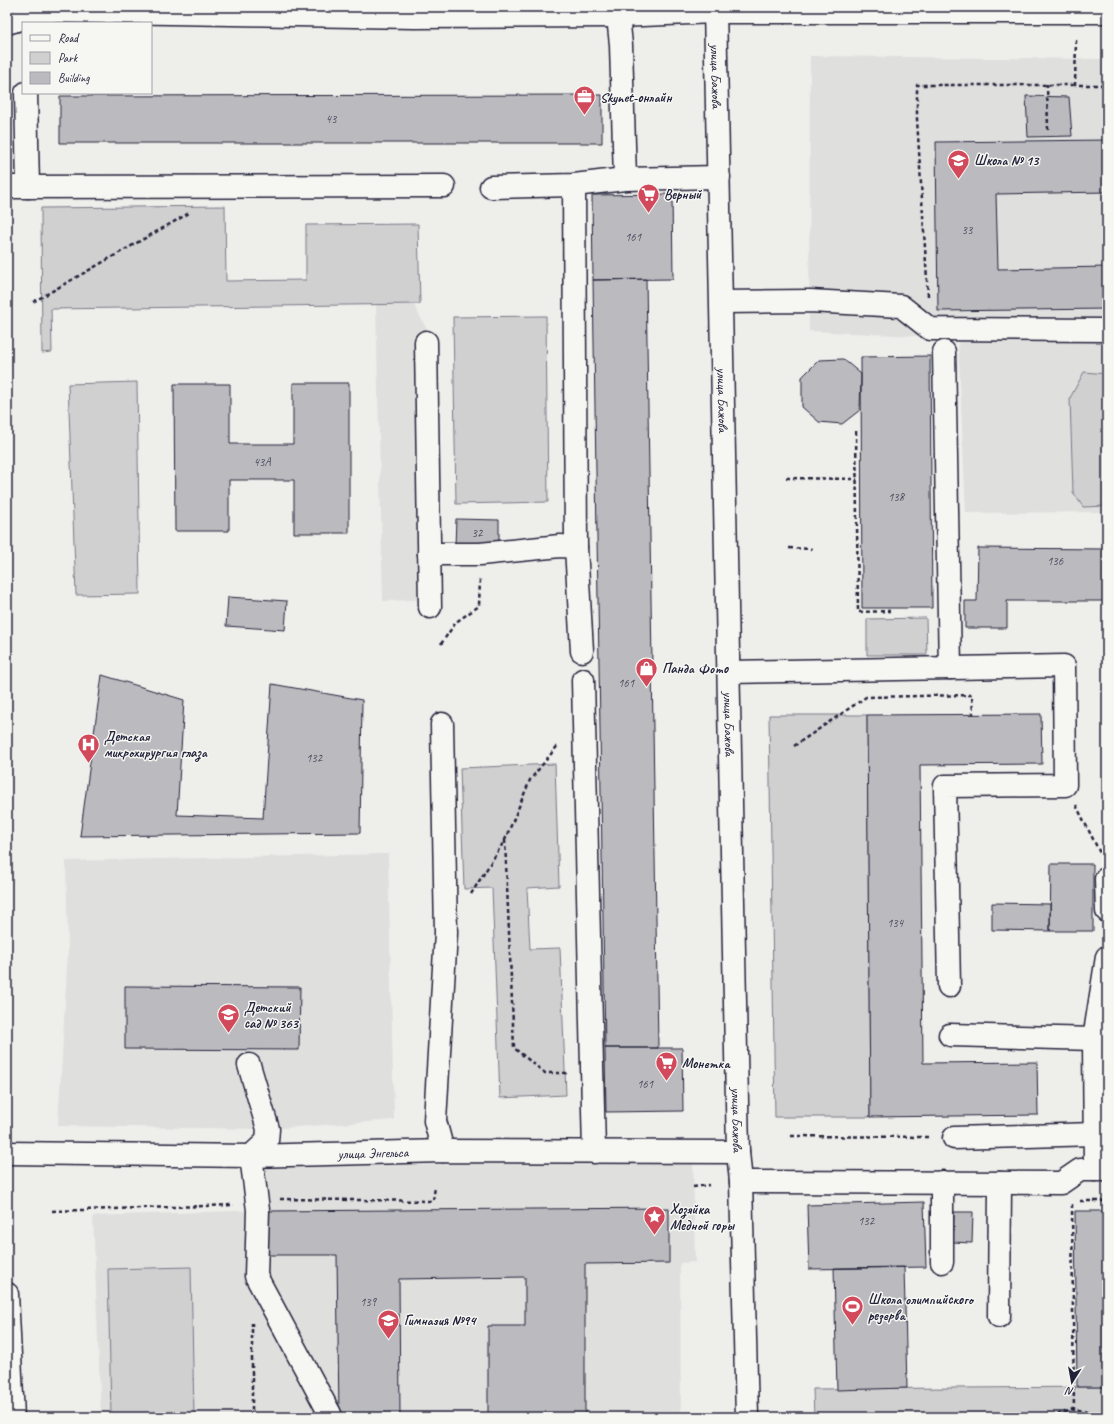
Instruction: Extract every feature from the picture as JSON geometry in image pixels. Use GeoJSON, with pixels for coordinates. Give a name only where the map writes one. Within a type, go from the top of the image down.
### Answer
{"type":"FeatureCollection","features":[{"type":"Feature","properties":{"kind":"street"},"geometry":{"type":"LineString","coordinates":[[12,17],[48,11],[616,12],[715,9],[1069,9],[1107,12]]}},
{"type":"Feature","properties":{"kind":"street","name":"улица Бажова"},"geometry":{"type":"LineString","coordinates":[[715,9],[730,672],[738,1152],[741,1182],[747,1417]]}},
{"type":"Feature","properties":{"kind":"street"},"geometry":{"type":"LineString","coordinates":[[616,12],[625,179]]}},
{"type":"Feature","properties":{"kind":"street"},"geometry":{"type":"LineString","coordinates":[[26,94],[28,187]]}},
{"type":"Feature","properties":{"kind":"street"},"geometry":{"type":"LineString","coordinates":[[491,187],[574,185],[625,179],[719,178]]}},
{"type":"Feature","properties":{"kind":"street"},"geometry":{"type":"LineString","coordinates":[[574,185],[576,547],[582,652]]}},
{"type":"Feature","properties":{"kind":"street"},"geometry":{"type":"LineString","coordinates":[[7,187],[444,186]]}},
{"type":"Feature","properties":{"kind":"street"},"geometry":{"type":"LineString","coordinates":[[722,302],[810,301],[902,306],[930,329],[1107,330]]}},
{"type":"Feature","properties":{"kind":"street"},"geometry":{"type":"LineString","coordinates":[[426,342],[430,607]]}},
{"type":"Feature","properties":{"kind":"street"},"geometry":{"type":"LineString","coordinates":[[944,352],[950,668]]}},
{"type":"Feature","properties":{"kind":"street"},"geometry":{"type":"LineString","coordinates":[[429,554],[480,554],[560,546],[576,547]]}},
{"type":"Feature","properties":{"kind":"street"},"geometry":{"type":"LineString","coordinates":[[730,672],[1064,666],[1066,784],[945,786],[949,986]]}},
{"type":"Feature","properties":{"kind":"street"},"geometry":{"type":"LineString","coordinates":[[583,680],[594,1152]]}},
{"type":"Feature","properties":{"kind":"street"},"geometry":{"type":"LineString","coordinates":[[442,724],[446,933],[435,1121],[443,1151]]}},
{"type":"Feature","properties":{"kind":"street"},"geometry":{"type":"LineString","coordinates":[[1106,879],[1107,911]]}},
{"type":"Feature","properties":{"kind":"street"},"geometry":{"type":"LineString","coordinates":[[741,1182],[1000,1183],[1066,1192],[1080,1170],[1101,1170],[1095,1134],[1094,1039],[1107,957]]}},
{"type":"Feature","properties":{"kind":"street"},"geometry":{"type":"LineString","coordinates":[[950,1035],[1094,1039]]}},
{"type":"Feature","properties":{"kind":"street"},"geometry":{"type":"LineString","coordinates":[[249,1065],[268,1129],[267,1141],[251,1156],[258,1210],[256,1276],[330,1414]]}},
{"type":"Feature","properties":{"kind":"street"},"geometry":{"type":"LineString","coordinates":[[954,1138],[1095,1134]]}},
{"type":"Feature","properties":{"kind":"street","name":"улица Энгельса"},"geometry":{"type":"LineString","coordinates":[[7,1154],[251,1156],[443,1151],[738,1152]]}},
{"type":"Feature","properties":{"kind":"street"},"geometry":{"type":"LineString","coordinates":[[942,1182],[942,1262]]}},
{"type":"Feature","properties":{"kind":"street"},"geometry":{"type":"LineString","coordinates":[[999,1316],[1000,1183]]}},
{"type":"Feature","properties":{"kind":"street"},"geometry":{"type":"LineString","coordinates":[[7,1294],[13,1417]]}},
{"type":"Feature","properties":{"kind":"path"},"geometry":{"type":"LineString","coordinates":[[1076,40],[1076,85]]}},
{"type":"Feature","properties":{"kind":"path"},"geometry":{"type":"LineString","coordinates":[[1047,84],[1048,131]]}},
{"type":"Feature","properties":{"kind":"path"},"geometry":{"type":"LineString","coordinates":[[930,329],[917,118],[917,85],[1107,85]]}},
{"type":"Feature","properties":{"kind":"path"},"geometry":{"type":"LineString","coordinates":[[33,302],[197,209]]}},
{"type":"Feature","properties":{"kind":"path"},"geometry":{"type":"LineString","coordinates":[[856,431],[858,612],[890,611]]}},
{"type":"Feature","properties":{"kind":"path"},"geometry":{"type":"LineString","coordinates":[[786,478],[857,479]]}},
{"type":"Feature","properties":{"kind":"path"},"geometry":{"type":"LineString","coordinates":[[788,548],[812,548]]}},
{"type":"Feature","properties":{"kind":"path"},"geometry":{"type":"LineString","coordinates":[[441,644],[456,622],[480,606],[480,554]]}},
{"type":"Feature","properties":{"kind":"path"},"geometry":{"type":"LineString","coordinates":[[794,746],[866,697],[972,695],[972,714]]}},
{"type":"Feature","properties":{"kind":"path"},"geometry":{"type":"LineString","coordinates":[[467,900],[506,840],[530,780],[560,742],[584,726]]}},
{"type":"Feature","properties":{"kind":"path"},"geometry":{"type":"LineString","coordinates":[[506,840],[514,1048],[545,1074],[592,1073]]}},
{"type":"Feature","properties":{"kind":"path"},"geometry":{"type":"LineString","coordinates":[[791,1136],[954,1138]]}},
{"type":"Feature","properties":{"kind":"path"},"geometry":{"type":"LineString","coordinates":[[693,1187],[709,1185]]}},
{"type":"Feature","properties":{"kind":"path"},"geometry":{"type":"LineString","coordinates":[[1066,1192],[1074,1417]]}},
{"type":"Feature","properties":{"kind":"path"},"geometry":{"type":"LineString","coordinates":[[1079,1201],[1107,1201]]}},
{"type":"Feature","properties":{"kind":"path"},"geometry":{"type":"LineString","coordinates":[[252,1318],[252,1417]]}},
{"type":"Feature","properties":{"kind":"path"},"geometry":{"type":"LineString","coordinates":[[1051,1417],[1073,1409],[1107,1415]]}},
{"type":"Feature","properties":{"kind":"shaded area","name":"Школа № 13"},"geometry":{"type":"Polygon","coordinates":[[[810,56],[1107,59],[1107,512],[966,513],[958,338],[809,331],[810,56]]]}},
{"type":"Feature","properties":{"kind":"shaded area"},"geometry":{"type":"Polygon","coordinates":[[[376,305],[414,305],[433,341],[437,599],[383,601],[376,305]]]}},
{"type":"Feature","properties":{"kind":"shaded area","name":"Детский сад № 363"},"geometry":{"type":"Polygon","coordinates":[[[388,854],[394,1120],[268,1129],[58,1126],[68,950],[66,861],[388,854]]]}},
{"type":"Feature","properties":{"kind":"shaded area","name":"Гимназия №94"},"geometry":{"type":"Polygon","coordinates":[[[693,1161],[695,1262],[680,1263],[681,1417],[101,1417],[93,1216],[258,1210],[264,1199],[265,1167],[693,1161]]]}},
{"type":"Feature","properties":{"kind":"green space"},"geometry":{"type":"Polygon","coordinates":[[[225,206],[226,281],[306,280],[306,225],[418,224],[420,304],[51,309],[52,352],[42,353],[41,208],[225,206]]]}},
{"type":"Feature","properties":{"kind":"green space"},"geometry":{"type":"Polygon","coordinates":[[[546,316],[548,502],[456,504],[453,317],[546,316]]]}},
{"type":"Feature","properties":{"kind":"green space"},"geometry":{"type":"Polygon","coordinates":[[[1084,372],[1107,374],[1107,506],[1083,507],[1073,492],[1070,398],[1084,372]]]}},
{"type":"Feature","properties":{"kind":"green space"},"geometry":{"type":"Polygon","coordinates":[[[137,382],[140,594],[76,595],[68,384],[137,382]]]}},
{"type":"Feature","properties":{"kind":"green space"},"geometry":{"type":"Polygon","coordinates":[[[926,618],[927,655],[867,655],[867,619],[926,618]]]}},
{"type":"Feature","properties":{"kind":"green space"},"geometry":{"type":"Polygon","coordinates":[[[769,715],[867,715],[870,1117],[775,1117],[769,715]]]}},
{"type":"Feature","properties":{"kind":"green space"},"geometry":{"type":"Polygon","coordinates":[[[555,764],[559,886],[527,888],[530,949],[560,948],[566,1095],[500,1098],[492,888],[464,889],[460,768],[555,764]]]}},
{"type":"Feature","properties":{"kind":"green space"},"geometry":{"type":"Polygon","coordinates":[[[191,1267],[194,1417],[111,1417],[108,1269],[191,1267]]]}},
{"type":"Feature","properties":{"kind":"green space"},"geometry":{"type":"Polygon","coordinates":[[[1107,1387],[1107,1417],[814,1417],[813,1389],[1107,1387]]]}},
{"type":"Feature","properties":{"kind":"building"},"geometry":{"type":"Polygon","coordinates":[[[602,95],[602,143],[60,143],[60,96],[602,95]]]}},
{"type":"Feature","properties":{"kind":"building"},"geometry":{"type":"Polygon","coordinates":[[[1026,96],[1069,97],[1072,136],[1028,137],[1026,96]]]}},
{"type":"Feature","properties":{"kind":"building"},"geometry":{"type":"Polygon","coordinates":[[[1107,140],[1107,192],[996,194],[998,269],[1107,267],[1107,309],[938,311],[936,142],[1107,140]]]}},
{"type":"Feature","properties":{"kind":"building"},"geometry":{"type":"Polygon","coordinates":[[[672,194],[673,279],[593,280],[592,195],[672,194]]]}},
{"type":"Feature","properties":{"kind":"building"},"geometry":{"type":"Polygon","coordinates":[[[646,279],[658,1048],[605,1048],[593,280],[646,279]]]}},
{"type":"Feature","properties":{"kind":"building"},"geometry":{"type":"Polygon","coordinates":[[[930,356],[932,608],[862,608],[861,357],[930,356]]]}},
{"type":"Feature","properties":{"kind":"building"},"geometry":{"type":"Polygon","coordinates":[[[843,359],[861,374],[860,410],[842,424],[819,422],[802,407],[802,377],[819,360],[843,359]]]}},
{"type":"Feature","properties":{"kind":"building"},"geometry":{"type":"Polygon","coordinates":[[[293,383],[349,383],[349,533],[294,533],[294,480],[229,480],[229,531],[175,531],[174,384],[230,384],[230,444],[293,444],[293,383]]]}},
{"type":"Feature","properties":{"kind":"building"},"geometry":{"type":"Polygon","coordinates":[[[456,519],[499,520],[499,547],[455,546],[456,519]]]}},
{"type":"Feature","properties":{"kind":"building"},"geometry":{"type":"Polygon","coordinates":[[[978,548],[1107,549],[1107,601],[1007,601],[1007,628],[965,628],[965,601],[977,601],[978,548]]]}},
{"type":"Feature","properties":{"kind":"building"},"geometry":{"type":"Polygon","coordinates":[[[228,597],[287,601],[285,630],[226,626],[228,597]]]}},
{"type":"Feature","properties":{"kind":"building"},"geometry":{"type":"Polygon","coordinates":[[[102,675],[184,700],[177,815],[263,818],[272,684],[362,700],[360,833],[80,836],[102,675]]]}},
{"type":"Feature","properties":{"kind":"building"},"geometry":{"type":"Polygon","coordinates":[[[1041,714],[1042,764],[920,765],[923,1063],[1037,1062],[1038,1115],[870,1117],[867,715],[1041,714]]]}},
{"type":"Feature","properties":{"kind":"building"},"geometry":{"type":"Polygon","coordinates":[[[1051,864],[1093,864],[1093,931],[1050,931],[1051,864]]]}},
{"type":"Feature","properties":{"kind":"building"},"geometry":{"type":"Polygon","coordinates":[[[992,903],[1050,904],[1050,931],[992,930],[992,903]]]}},
{"type":"Feature","properties":{"kind":"building"},"geometry":{"type":"Polygon","coordinates":[[[125,986],[300,987],[299,1050],[125,1049],[125,986]]]}},
{"type":"Feature","properties":{"kind":"building"},"geometry":{"type":"Polygon","coordinates":[[[605,1048],[682,1048],[683,1111],[606,1112],[605,1048]]]}},
{"type":"Feature","properties":{"kind":"building"},"geometry":{"type":"Polygon","coordinates":[[[924,1202],[926,1267],[809,1269],[807,1205],[924,1202]]]}},
{"type":"Feature","properties":{"kind":"building"},"geometry":{"type":"Polygon","coordinates":[[[669,1208],[669,1263],[585,1264],[585,1417],[488,1417],[488,1326],[525,1326],[525,1277],[399,1279],[400,1417],[339,1417],[337,1255],[266,1255],[266,1211],[669,1208]]]}},
{"type":"Feature","properties":{"kind":"building"},"geometry":{"type":"Polygon","coordinates":[[[1075,1211],[1107,1211],[1107,1387],[1077,1387],[1075,1211]]]}},
{"type":"Feature","properties":{"kind":"building"},"geometry":{"type":"Polygon","coordinates":[[[954,1212],[973,1212],[972,1243],[953,1242],[954,1212]]]}},
{"type":"Feature","properties":{"kind":"building"},"geometry":{"type":"Polygon","coordinates":[[[904,1267],[907,1388],[837,1390],[834,1268],[904,1267]]]}},
{"type":"Feature","properties":{"kind":"place","name":"Skynet-онлайн"},"geometry":{"type":"Point","coordinates":[585,116]}},
{"type":"Feature","properties":{"kind":"place","name":"Школа № 13"},"geometry":{"type":"Point","coordinates":[959,180]}},
{"type":"Feature","properties":{"kind":"place","name":"Верный"},"geometry":{"type":"Point","coordinates":[648,214]}},
{"type":"Feature","properties":{"kind":"place","name":"Панда Фото"},"geometry":{"type":"Point","coordinates":[646,688]}},
{"type":"Feature","properties":{"kind":"place","name":"Детская микрохирургия глаза"},"geometry":{"type":"Point","coordinates":[89,764]}},
{"type":"Feature","properties":{"kind":"place","name":"Детский сад № 363"},"geometry":{"type":"Point","coordinates":[228,1034]}},
{"type":"Feature","properties":{"kind":"place","name":"Монетка"},"geometry":{"type":"Point","coordinates":[667,1082]}},
{"type":"Feature","properties":{"kind":"place","name":"Хозяйка Медной горы"},"geometry":{"type":"Point","coordinates":[654,1236]}},
{"type":"Feature","properties":{"kind":"place","name":"Школа олимпийского резерва"},"geometry":{"type":"Point","coordinates":[853,1326]}},
{"type":"Feature","properties":{"kind":"place","name":"Гимназия №94"},"geometry":{"type":"Point","coordinates":[389,1340]}}]}
